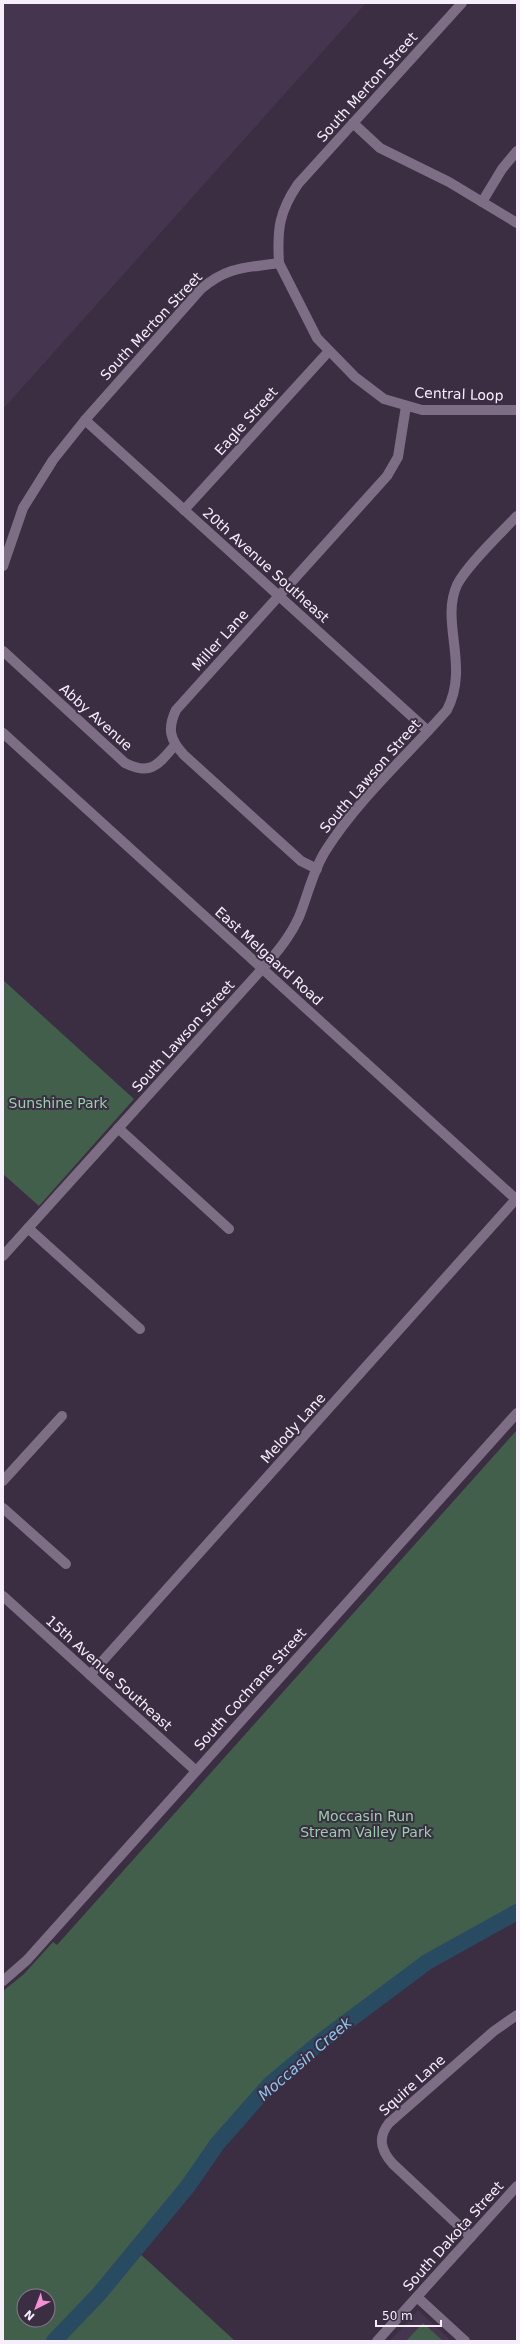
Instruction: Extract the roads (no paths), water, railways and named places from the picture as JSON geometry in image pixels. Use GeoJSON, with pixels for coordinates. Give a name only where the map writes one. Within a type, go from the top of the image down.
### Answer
{"type":"FeatureCollection","features":[{"type":"Feature","properties":{"kind":"street","name":"South Merton Street"},"geometry":{"type":"LineString","coordinates":[[3,566],[22,508],[53,460],[85,420],[196,295],[214,278],[228,270],[279,263],[278,227],[287,201],[298,184],[462,3]]}},
{"type":"Feature","properties":{"kind":"street"},"geometry":{"type":"LineString","coordinates":[[353,123],[380,148],[449,182],[517,223]]}},
{"type":"Feature","properties":{"kind":"street"},"geometry":{"type":"LineString","coordinates":[[482,202],[502,169],[517,151]]}},
{"type":"Feature","properties":{"kind":"street","name":"Central Loop"},"geometry":{"type":"LineString","coordinates":[[279,263],[305,317],[317,338],[355,377],[384,399],[406,406],[438,410],[517,410]]}},
{"type":"Feature","properties":{"kind":"street","name":"Eagle Street"},"geometry":{"type":"LineString","coordinates":[[184,510],[329,351]]}},
{"type":"Feature","properties":{"kind":"street","name":"Miller Lane"},"geometry":{"type":"LineString","coordinates":[[175,745],[170,730],[170,723],[176,710],[395,465],[398,457],[406,406]]}},
{"type":"Feature","properties":{"kind":"street","name":"20th Avenue Southeast"},"geometry":{"type":"LineString","coordinates":[[85,420],[428,731]]}},
{"type":"Feature","properties":{"kind":"street","name":"South Lawson Street"},"geometry":{"type":"LineString","coordinates":[[3,1254],[262,969],[288,938],[298,918],[317,869],[328,847],[352,815],[447,710],[456,690],[457,671],[453,606],[458,584],[517,516]]}},
{"type":"Feature","properties":{"kind":"street","name":"Abby Avenue"},"geometry":{"type":"LineString","coordinates":[[3,651],[125,762],[134,767],[148,770],[154,767],[175,745]]}},
{"type":"Feature","properties":{"kind":"street","name":"East Melgaard Road"},"geometry":{"type":"LineString","coordinates":[[3,733],[516,1200]]}},
{"type":"Feature","properties":{"kind":"street"},"geometry":{"type":"LineString","coordinates":[[175,745],[301,861],[317,869]]}},
{"type":"Feature","properties":{"kind":"street"},"geometry":{"type":"LineString","coordinates":[[118,1128],[229,1228]]}},
{"type":"Feature","properties":{"kind":"street","name":"Melody Lane"},"geometry":{"type":"LineString","coordinates":[[90,1675],[516,1200]]}},
{"type":"Feature","properties":{"kind":"street"},"geometry":{"type":"LineString","coordinates":[[28,1228],[140,1329]]}},
{"type":"Feature","properties":{"kind":"street","name":"South Cochrane Street"},"geometry":{"type":"LineString","coordinates":[[3,1981],[28,1960],[195,1770],[517,1413]]}},
{"type":"Feature","properties":{"kind":"street"},"geometry":{"type":"LineString","coordinates":[[3,1481],[62,1416]]}},
{"type":"Feature","properties":{"kind":"street"},"geometry":{"type":"LineString","coordinates":[[3,1508],[66,1564]]}},
{"type":"Feature","properties":{"kind":"street","name":"15th Avenue Southeast"},"geometry":{"type":"LineString","coordinates":[[3,1596],[195,1770]]}},
{"type":"Feature","properties":{"kind":"street","name":"Squire Lane"},"geometry":{"type":"LineString","coordinates":[[471,2237],[392,2164],[383,2150],[382,2135],[389,2123],[494,2031],[517,2016]]}},
{"type":"Feature","properties":{"kind":"street","name":"South Dakota Street"},"geometry":{"type":"LineString","coordinates":[[377,2341],[517,2186]]}},
{"type":"Feature","properties":{"kind":"street"},"geometry":{"type":"LineString","coordinates":[[417,2296],[465,2341]]}},
{"type":"Feature","properties":{"kind":"waterway","name":"Moccasin Creek"},"geometry":{"type":"LineString","coordinates":[[54,2341],[99,2294],[188,2186],[217,2144],[269,2085],[324,2039],[427,1962],[517,1912]]}},
{"type":"Feature","properties":{"kind":"park label","name":"Sunshine Park"},"geometry":{"type":"Point","coordinates":[58,1103]}},
{"type":"Feature","properties":{"kind":"park label","name":"Moccasin Run Stream Valley Park"},"geometry":{"type":"Point","coordinates":[366,1824]}}]}
